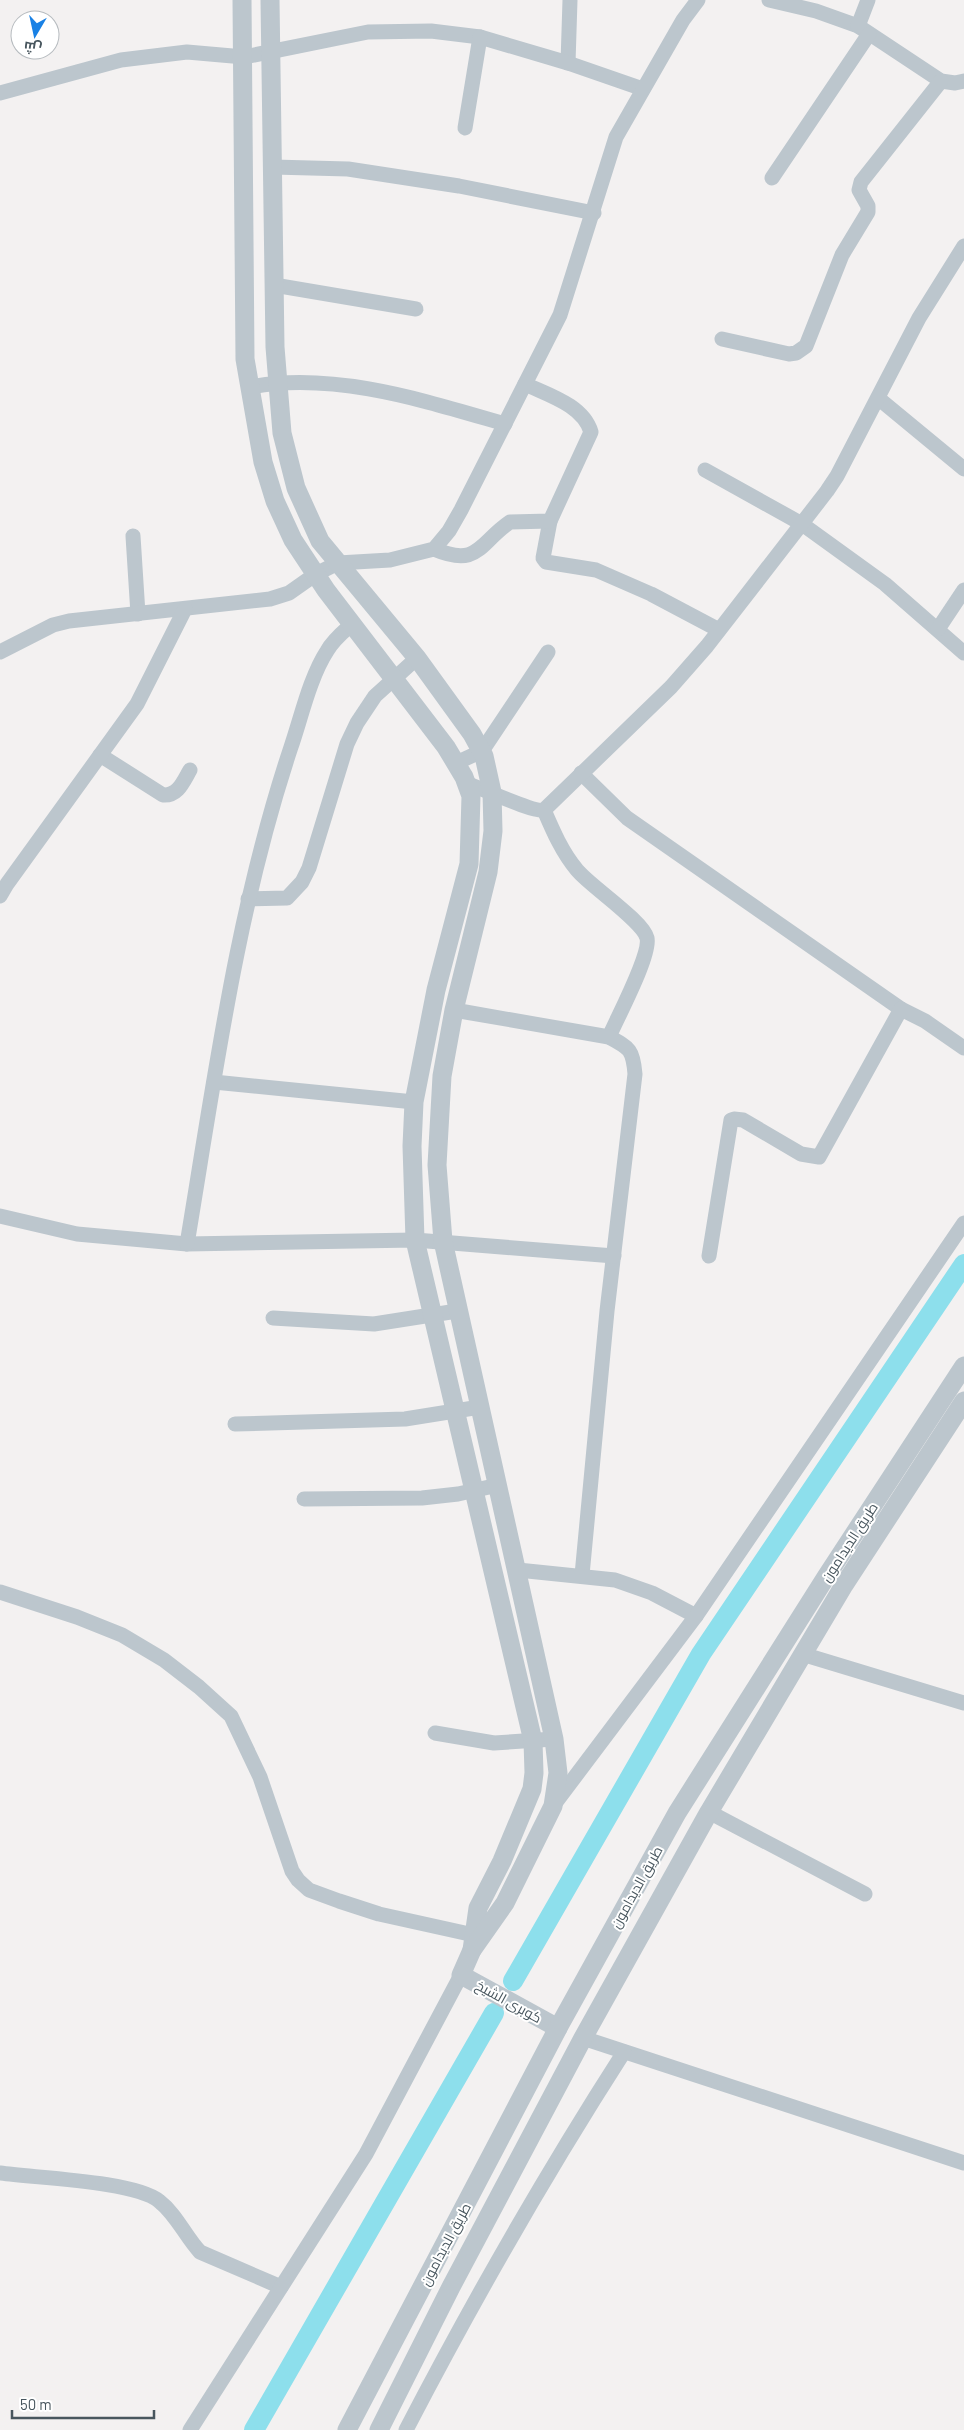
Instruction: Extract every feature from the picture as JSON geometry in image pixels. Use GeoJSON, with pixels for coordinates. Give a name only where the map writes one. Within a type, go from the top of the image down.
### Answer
{"type":"FeatureCollection","features":[{"type":"Feature","properties":{"kind":"street"},"geometry":{"type":"LineString","coordinates":[[242,0],[244,57],[245,359],[263,462],[275,501],[292,540],[456,763],[466,783],[471,808],[469,864],[436,990],[414,1102],[412,1146],[415,1240],[533,1741],[532,1789],[502,1861],[478,1908],[476,1940]]}},
{"type":"Feature","properties":{"kind":"street"},"geometry":{"type":"LineString","coordinates":[[270,0],[274,285],[278,382],[282,433],[296,488],[320,541],[417,658],[456,710],[482,752],[492,792],[493,831],[488,872],[454,1010],[442,1076],[437,1165],[443,1241],[518,1570],[554,1739],[558,1773],[553,1806]]}},
{"type":"Feature","properties":{"kind":"street"},"geometry":{"type":"LineString","coordinates":[[568,63],[570,0]]}},
{"type":"Feature","properties":{"kind":"street"},"geometry":{"type":"LineString","coordinates":[[0,652],[60,623],[270,599],[289,594],[316,574],[338,563],[390,560],[434,549],[449,531],[560,315],[594,213],[616,137],[683,20],[698,0]]}},
{"type":"Feature","properties":{"kind":"street"},"geometry":{"type":"LineString","coordinates":[[769,0],[802,4],[863,30],[941,80],[955,83],[964,81]]}},
{"type":"Feature","properties":{"kind":"street"},"geometry":{"type":"LineString","coordinates":[[772,178],[822,107],[863,30],[868,0]]}},
{"type":"Feature","properties":{"kind":"street"},"geometry":{"type":"LineString","coordinates":[[0,94],[121,60],[187,52],[244,57],[368,32],[431,31],[480,38],[568,63],[643,89]]}},
{"type":"Feature","properties":{"kind":"street"},"geometry":{"type":"LineString","coordinates":[[465,128],[480,38]]}},
{"type":"Feature","properties":{"kind":"street"},"geometry":{"type":"LineString","coordinates":[[722,339],[789,354],[796,353],[806,346],[842,254],[868,212],[868,206],[859,190],[861,182],[941,80]]}},
{"type":"Feature","properties":{"kind":"street"},"geometry":{"type":"LineString","coordinates":[[272,167],[348,169],[459,186],[594,213]]}},
{"type":"Feature","properties":{"kind":"street"},"geometry":{"type":"LineString","coordinates":[[466,783],[533,810],[544,810],[655,704],[719,630],[838,476],[919,318],[964,246]]}},
{"type":"Feature","properties":{"kind":"street"},"geometry":{"type":"LineString","coordinates":[[274,285],[416,309]]}},
{"type":"Feature","properties":{"kind":"street"},"geometry":{"type":"LineString","coordinates":[[250,387],[278,382],[356,387],[400,395],[505,424]]}},
{"type":"Feature","properties":{"kind":"street"},"geometry":{"type":"LineString","coordinates":[[525,384],[568,405],[580,414],[588,425],[590,432],[550,521],[543,558],[546,562],[596,570],[651,594],[719,630]]}},
{"type":"Feature","properties":{"kind":"street"},"geometry":{"type":"LineString","coordinates":[[878,398],[964,469]]}},
{"type":"Feature","properties":{"kind":"street"},"geometry":{"type":"LineString","coordinates":[[705,470],[802,524],[885,584],[964,653]]}},
{"type":"Feature","properties":{"kind":"street"},"geometry":{"type":"LineString","coordinates":[[434,549],[449,556],[464,556],[480,550],[510,522],[550,521]]}},
{"type":"Feature","properties":{"kind":"street"},"geometry":{"type":"LineString","coordinates":[[133,536],[138,614]]}},
{"type":"Feature","properties":{"kind":"street"},"geometry":{"type":"LineString","coordinates":[[938,629],[964,590]]}},
{"type":"Feature","properties":{"kind":"street"},"geometry":{"type":"LineString","coordinates":[[0,896],[142,696],[185,609]]}},
{"type":"Feature","properties":{"kind":"street"},"geometry":{"type":"LineString","coordinates":[[187,1244],[239,936],[275,796],[316,674],[326,652],[352,624]]}},
{"type":"Feature","properties":{"kind":"street"},"geometry":{"type":"LineString","coordinates":[[456,763],[482,752],[548,652]]}},
{"type":"Feature","properties":{"kind":"street"},"geometry":{"type":"LineString","coordinates":[[248,899],[287,898],[302,882],[309,868],[347,744],[356,723],[374,696],[417,658]]}},
{"type":"Feature","properties":{"kind":"street"},"geometry":{"type":"LineString","coordinates":[[100,755],[163,795],[170,795],[178,790],[190,770]]}},
{"type":"Feature","properties":{"kind":"street"},"geometry":{"type":"LineString","coordinates":[[581,773],[626,818],[902,1009],[964,1048]]}},
{"type":"Feature","properties":{"kind":"street"},"geometry":{"type":"LineString","coordinates":[[544,810],[562,848],[577,870],[618,906],[644,932],[648,939],[644,960],[609,1037]]}},
{"type":"Feature","properties":{"kind":"street"},"geometry":{"type":"LineString","coordinates":[[709,1256],[731,1120],[743,1120],[801,1154],[819,1157],[902,1009]]}},
{"type":"Feature","properties":{"kind":"street"},"geometry":{"type":"LineString","coordinates":[[454,1010],[609,1037],[627,1046],[634,1056],[635,1074],[614,1256],[582,1575]]}},
{"type":"Feature","properties":{"kind":"street"},"geometry":{"type":"LineString","coordinates":[[214,1082],[414,1102]]}},
{"type":"Feature","properties":{"kind":"street"},"geometry":{"type":"LineString","coordinates":[[0,1216],[77,1234],[187,1244],[277,1244],[415,1240],[614,1256]]}},
{"type":"Feature","properties":{"kind":"street"},"geometry":{"type":"LineString","coordinates":[[190,2430],[366,2154],[461,1975],[476,1940],[505,1903],[553,1806],[696,1616],[964,1223]]}},
{"type":"Feature","properties":{"kind":"street"},"geometry":{"type":"LineString","coordinates":[[273,1318],[374,1324],[458,1311]]}},
{"type":"Feature","properties":{"kind":"street","name":"طريق الديدامون"},"geometry":{"type":"LineString","coordinates":[[347,2430],[558,2028],[677,1813],[826,1577],[964,1366]]}},
{"type":"Feature","properties":{"kind":"street","name":"طريق الديدامون"},"geometry":{"type":"LineString","coordinates":[[378,2430],[451,2286],[583,2038],[709,1812],[844,1585],[964,1401]]}},
{"type":"Feature","properties":{"kind":"street"},"geometry":{"type":"LineString","coordinates":[[235,1424],[405,1419],[480,1407]]}},
{"type":"Feature","properties":{"kind":"street"},"geometry":{"type":"LineString","coordinates":[[304,1499],[422,1498],[474,1491],[498,1485]]}},
{"type":"Feature","properties":{"kind":"street"},"geometry":{"type":"LineString","coordinates":[[518,1570],[582,1575],[615,1580],[633,1586],[696,1616]]}},
{"type":"Feature","properties":{"kind":"street"},"geometry":{"type":"LineString","coordinates":[[826,1577],[844,1585]]}},
{"type":"Feature","properties":{"kind":"street"},"geometry":{"type":"LineString","coordinates":[[0,1592],[77,1617],[122,1635],[164,1660],[200,1687],[231,1716],[260,1777],[292,1871],[298,1880],[309,1890],[379,1914],[476,1940]]}},
{"type":"Feature","properties":{"kind":"street"},"geometry":{"type":"LineString","coordinates":[[802,1654],[964,1703]]}},
{"type":"Feature","properties":{"kind":"street"},"geometry":{"type":"LineString","coordinates":[[435,1733],[494,1742],[554,1739]]}},
{"type":"Feature","properties":{"kind":"street"},"geometry":{"type":"LineString","coordinates":[[709,1812],[865,1894]]}},
{"type":"Feature","properties":{"kind":"street","name":"كوبرى الشيخ"},"geometry":{"type":"LineString","coordinates":[[461,1975],[558,2028]]}},
{"type":"Feature","properties":{"kind":"street"},"geometry":{"type":"LineString","coordinates":[[583,2038],[964,2162]]}},
{"type":"Feature","properties":{"kind":"street"},"geometry":{"type":"LineString","coordinates":[[406,2430],[456,2334],[533,2198],[624,2052]]}},
{"type":"Feature","properties":{"kind":"street"},"geometry":{"type":"LineString","coordinates":[[0,2173],[110,2185],[158,2200],[177,2220],[200,2252],[280,2287]]}},
{"type":"Feature","properties":{"kind":"street"},"geometry":{"type":"LineString","coordinates":[[429,2275],[451,2286]]}},
{"type":"Feature","properties":{"kind":"waterway"},"geometry":{"type":"LineString","coordinates":[[513,1981],[701,1654],[964,1264]]}},
{"type":"Feature","properties":{"kind":"waterway"},"geometry":{"type":"LineString","coordinates":[[254,2430],[494,2013]]}}]}
